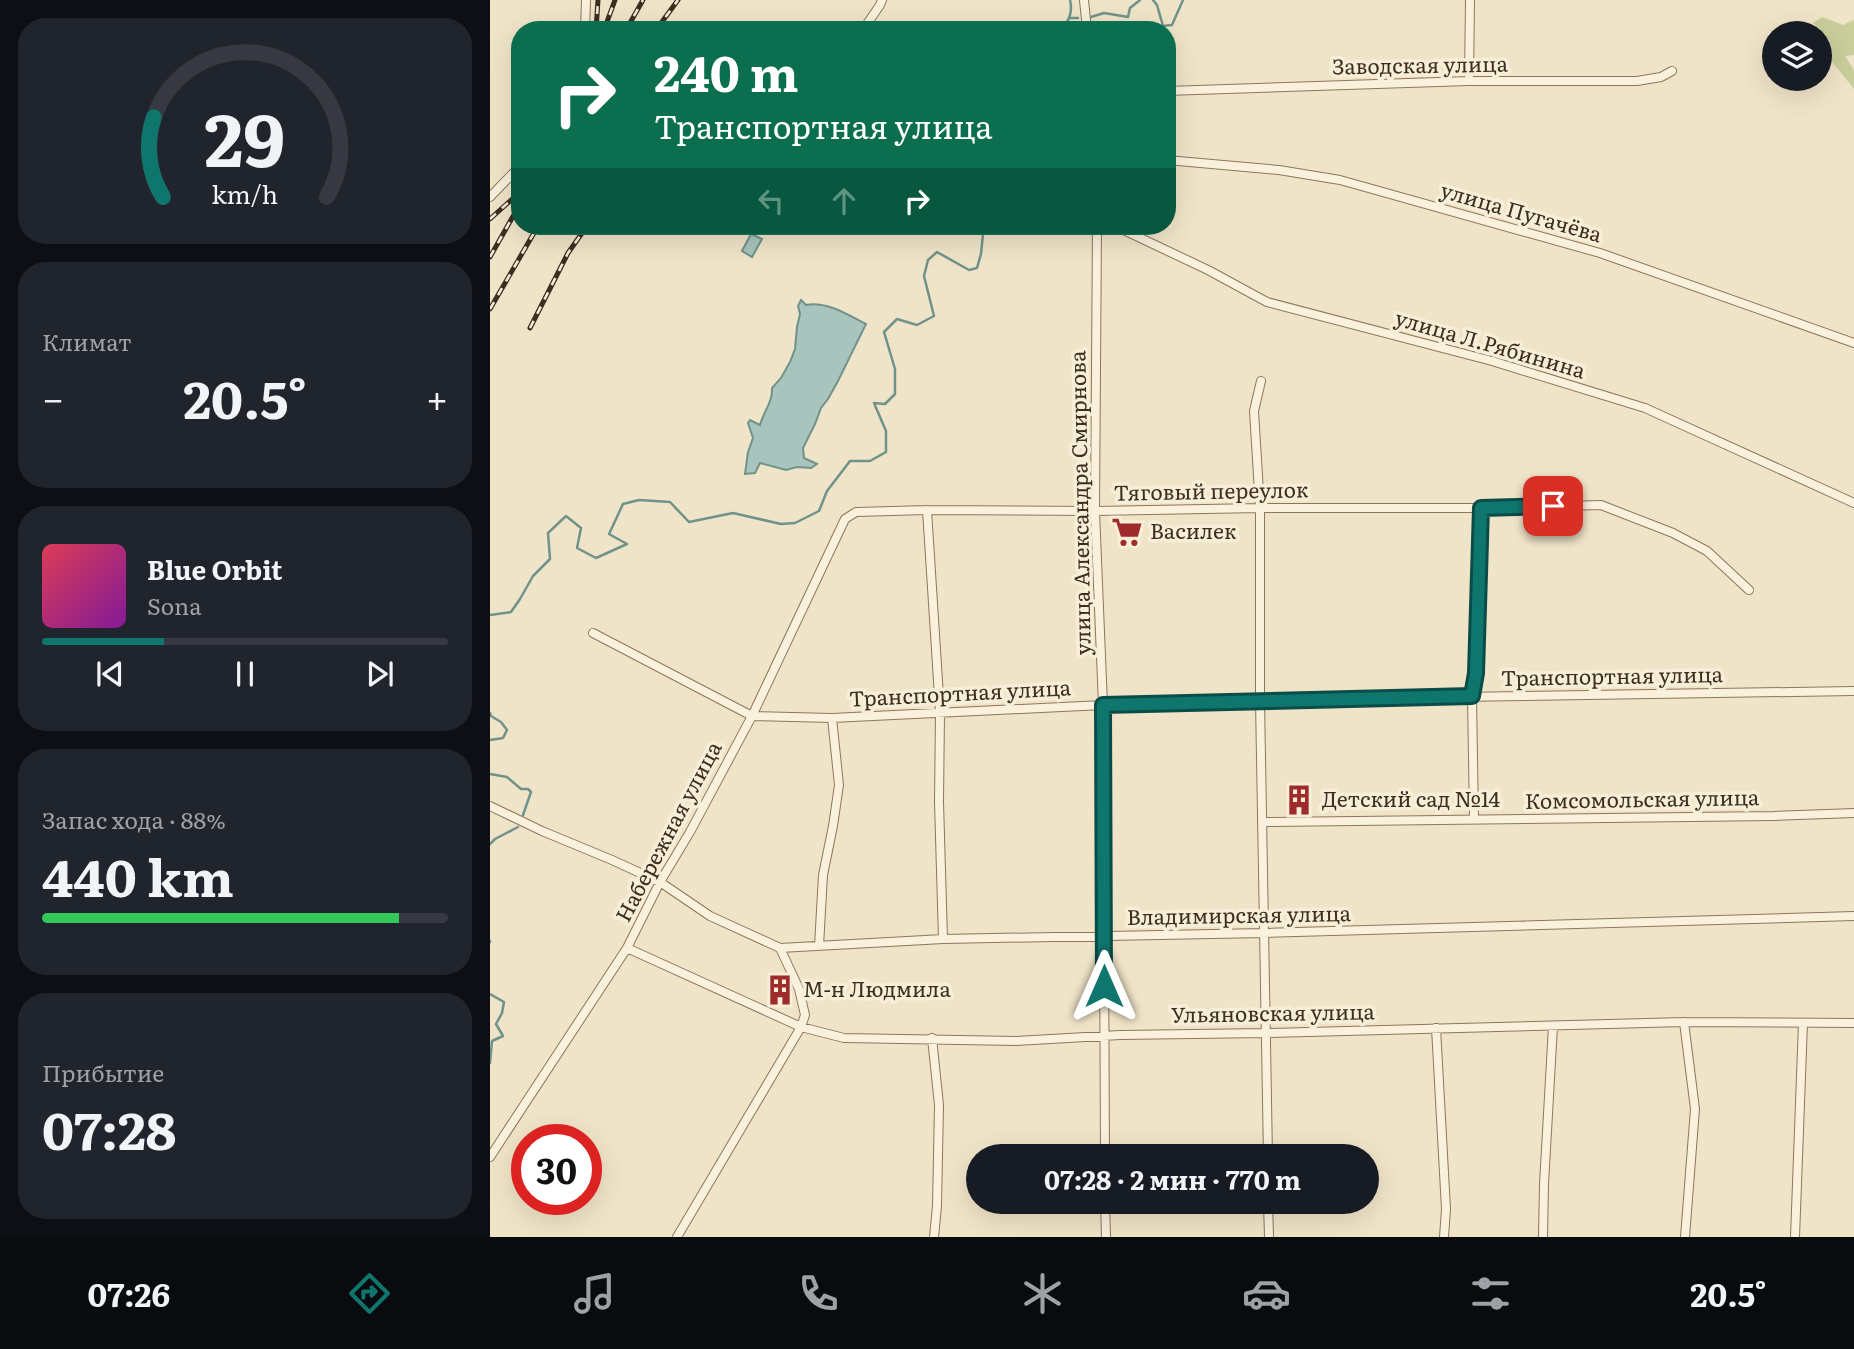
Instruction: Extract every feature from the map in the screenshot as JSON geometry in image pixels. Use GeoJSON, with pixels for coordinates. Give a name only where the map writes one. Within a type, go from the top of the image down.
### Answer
{"type":"FeatureCollection","features":[{"type":"Feature","properties":{"kind":"street"},"geometry":{"type":"LineString","coordinates":[[585,21],[586,0]]}},
{"type":"Feature","properties":{"kind":"street"},"geometry":{"type":"LineString","coordinates":[[869,21],[882,0]]}},
{"type":"Feature","properties":{"kind":"street"},"geometry":{"type":"LineString","coordinates":[[1084,0],[1086,21]]}},
{"type":"Feature","properties":{"kind":"street"},"geometry":{"type":"LineString","coordinates":[[1469,81],[1470,0]]}},
{"type":"Feature","properties":{"kind":"street","name":"Заводская улица"},"geometry":{"type":"LineString","coordinates":[[1176,91],[1469,81],[1637,81],[1661,77],[1672,72]]}},
{"type":"Feature","properties":{"kind":"street","name":"улица Пугачёва"},"geometry":{"type":"LineString","coordinates":[[1176,161],[1279,170],[1340,180],[1600,253],[1854,343]]}},
{"type":"Feature","properties":{"kind":"street"},"geometry":{"type":"LineString","coordinates":[[490,197],[511,175]]}},
{"type":"Feature","properties":{"kind":"street","name":"улица Александра Смирнова"},"geometry":{"type":"LineString","coordinates":[[1097,235],[1095,511],[1103,705],[1105,1144]]}},
{"type":"Feature","properties":{"kind":"street","name":"улица Л.Рябинина"},"geometry":{"type":"LineString","coordinates":[[1134,235],[1267,302],[1492,361],[1641,407],[1854,503]]}},
{"type":"Feature","properties":{"kind":"street"},"geometry":{"type":"LineString","coordinates":[[1261,381],[1254,411],[1260,508],[1259,700],[1268,1144]]}},
{"type":"Feature","properties":{"kind":"street","name":"Тяговый переулок"},"geometry":{"type":"LineString","coordinates":[[856,512],[1601,505],[1707,551],[1749,590]]}},
{"type":"Feature","properties":{"kind":"street"},"geometry":{"type":"LineString","coordinates":[[1474,819],[1472,696],[1476,673],[1481,508]]}},
{"type":"Feature","properties":{"kind":"street"},"geometry":{"type":"LineString","coordinates":[[927,510],[940,712],[939,802],[943,939]]}},
{"type":"Feature","properties":{"kind":"street","name":"Набережная улица"},"geometry":{"type":"LineString","coordinates":[[490,1157],[626,948],[752,716],[845,519],[856,512]]}},
{"type":"Feature","properties":{"kind":"street","name":"Транспортная улица"},"geometry":{"type":"LineString","coordinates":[[593,633],[752,716],[832,718],[1259,700],[1854,691]]}},
{"type":"Feature","properties":{"kind":"street"},"geometry":{"type":"LineString","coordinates":[[819,946],[823,875],[839,785],[832,718]]}},
{"type":"Feature","properties":{"kind":"street","name":"Владимирская улица"},"geometry":{"type":"LineString","coordinates":[[490,806],[660,883],[710,916],[780,948],[943,939],[1265,933],[1854,916]]}},
{"type":"Feature","properties":{"kind":"street","name":"Комсомольская улица"},"geometry":{"type":"LineString","coordinates":[[1262,822],[1854,813]]}},
{"type":"Feature","properties":{"kind":"street","name":"Ульяновская улица"},"geometry":{"type":"LineString","coordinates":[[626,948],[801,1027],[844,1038],[1016,1041],[1103,1035],[1684,1022],[1854,1023]]}},
{"type":"Feature","properties":{"kind":"street"},"geometry":{"type":"LineString","coordinates":[[677,1237],[801,1027],[805,1015],[799,989],[780,948]]}},
{"type":"Feature","properties":{"kind":"street"},"geometry":{"type":"LineString","coordinates":[[1684,1022],[1695,1109],[1685,1237]]}},
{"type":"Feature","properties":{"kind":"street"},"geometry":{"type":"LineString","coordinates":[[1795,1237],[1803,1023]]}},
{"type":"Feature","properties":{"kind":"street"},"geometry":{"type":"LineString","coordinates":[[1543,1237],[1553,1026]]}},
{"type":"Feature","properties":{"kind":"street"},"geometry":{"type":"LineString","coordinates":[[1436,1028],[1446,1209],[1444,1237]]}},
{"type":"Feature","properties":{"kind":"street"},"geometry":{"type":"LineString","coordinates":[[932,1038],[939,1105],[934,1237]]}},
{"type":"Feature","properties":{"kind":"street"},"geometry":{"type":"LineString","coordinates":[[1105,1214],[1106,1237]]}},
{"type":"Feature","properties":{"kind":"street"},"geometry":{"type":"LineString","coordinates":[[1268,1214],[1269,1237]]}},
{"type":"Feature","properties":{"kind":"green space"},"geometry":{"type":"Polygon","coordinates":[[[1822,17],[1843,25],[1854,20],[1854,55],[1845,56],[1854,70],[1854,89],[1832,62],[1832,21],[1816,21],[1822,17]]]}},
{"type":"Feature","properties":{"kind":"water"},"geometry":{"type":"Polygon","coordinates":[[[750,235],[762,239],[752,257],[742,251],[750,235]]]}},
{"type":"Feature","properties":{"kind":"water"},"geometry":{"type":"Polygon","coordinates":[[[801,300],[806,305],[822,305],[837,310],[866,324],[803,448],[804,458],[817,464],[811,468],[797,467],[786,470],[760,463],[755,473],[745,474],[753,438],[748,423],[750,420],[760,425],[770,402],[772,388],[790,362],[795,349],[800,314],[798,306],[801,300]]]}},
{"type":"Feature","properties":{"kind":"waterway"},"geometry":{"type":"LineString","coordinates":[[1068,21],[1070,0]]}},
{"type":"Feature","properties":{"kind":"waterway"},"geometry":{"type":"LineString","coordinates":[[1091,17],[1104,13],[1128,17],[1130,8],[1140,0]]}},
{"type":"Feature","properties":{"kind":"waterway"},"geometry":{"type":"LineString","coordinates":[[1153,0],[1162,21]]}},
{"type":"Feature","properties":{"kind":"waterway"},"geometry":{"type":"LineString","coordinates":[[1174,21],[1183,0]]}},
{"type":"Feature","properties":{"kind":"waterway"},"geometry":{"type":"LineString","coordinates":[[1070,18],[1078,18]]}},
{"type":"Feature","properties":{"kind":"waterway"},"geometry":{"type":"LineString","coordinates":[[490,615],[511,612],[533,576],[550,559],[548,533],[566,516],[581,528],[577,548],[596,558],[627,544],[609,534],[623,504],[639,500],[670,502],[689,522],[733,513],[781,524],[795,523],[819,511],[827,491],[850,461],[870,461],[886,452],[886,431],[874,403],[885,404],[895,394],[895,369],[884,332],[897,319],[917,325],[934,316],[924,276],[928,260],[937,252],[969,270],[977,268],[983,235]]}},
{"type":"Feature","properties":{"kind":"waterway"},"geometry":{"type":"LineString","coordinates":[[490,713],[507,730],[503,738],[490,740]]}},
{"type":"Feature","properties":{"kind":"waterway"},"geometry":{"type":"LineString","coordinates":[[490,774],[507,777],[521,789],[531,792],[523,815]]}},
{"type":"Feature","properties":{"kind":"waterway"},"geometry":{"type":"LineString","coordinates":[[490,844],[518,827]]}},
{"type":"Feature","properties":{"kind":"waterway"},"geometry":{"type":"LineString","coordinates":[[490,994],[504,1002],[496,1024],[503,1036],[492,1041],[490,1063]]}},
{"type":"Feature","properties":{"kind":"railway"},"geometry":{"type":"LineString","coordinates":[[597,21],[598,0]]}},
{"type":"Feature","properties":{"kind":"railway"},"geometry":{"type":"LineString","coordinates":[[607,21],[615,0]]}},
{"type":"Feature","properties":{"kind":"railway"},"geometry":{"type":"LineString","coordinates":[[631,21],[643,0]]}},
{"type":"Feature","properties":{"kind":"railway"},"geometry":{"type":"LineString","coordinates":[[663,21],[678,0]]}},
{"type":"Feature","properties":{"kind":"railway"},"geometry":{"type":"LineString","coordinates":[[490,219],[511,200]]}},
{"type":"Feature","properties":{"kind":"railway"},"geometry":{"type":"LineString","coordinates":[[490,257],[511,220]]}},
{"type":"Feature","properties":{"kind":"railway"},"geometry":{"type":"LineString","coordinates":[[490,309],[533,235]]}},
{"type":"Feature","properties":{"kind":"railway"},"geometry":{"type":"LineString","coordinates":[[530,328],[568,253],[581,235]]}},
{"type":"Feature","properties":{"kind":"place","name":"Василек"},"geometry":{"type":"Point","coordinates":[1127,532]}},
{"type":"Feature","properties":{"kind":"place","name":"Детский сад №14"},"geometry":{"type":"Point","coordinates":[1299,800]}},
{"type":"Feature","properties":{"kind":"place","name":"М-н Людмила"},"geometry":{"type":"Point","coordinates":[780,990]}},
{"type":"Feature","properties":{"kind":"route"},"geometry":{"type":"LineString","coordinates":[[1104,986],[1103,705],[1472,696],[1476,673],[1481,508],[1553,506]]}}]}
